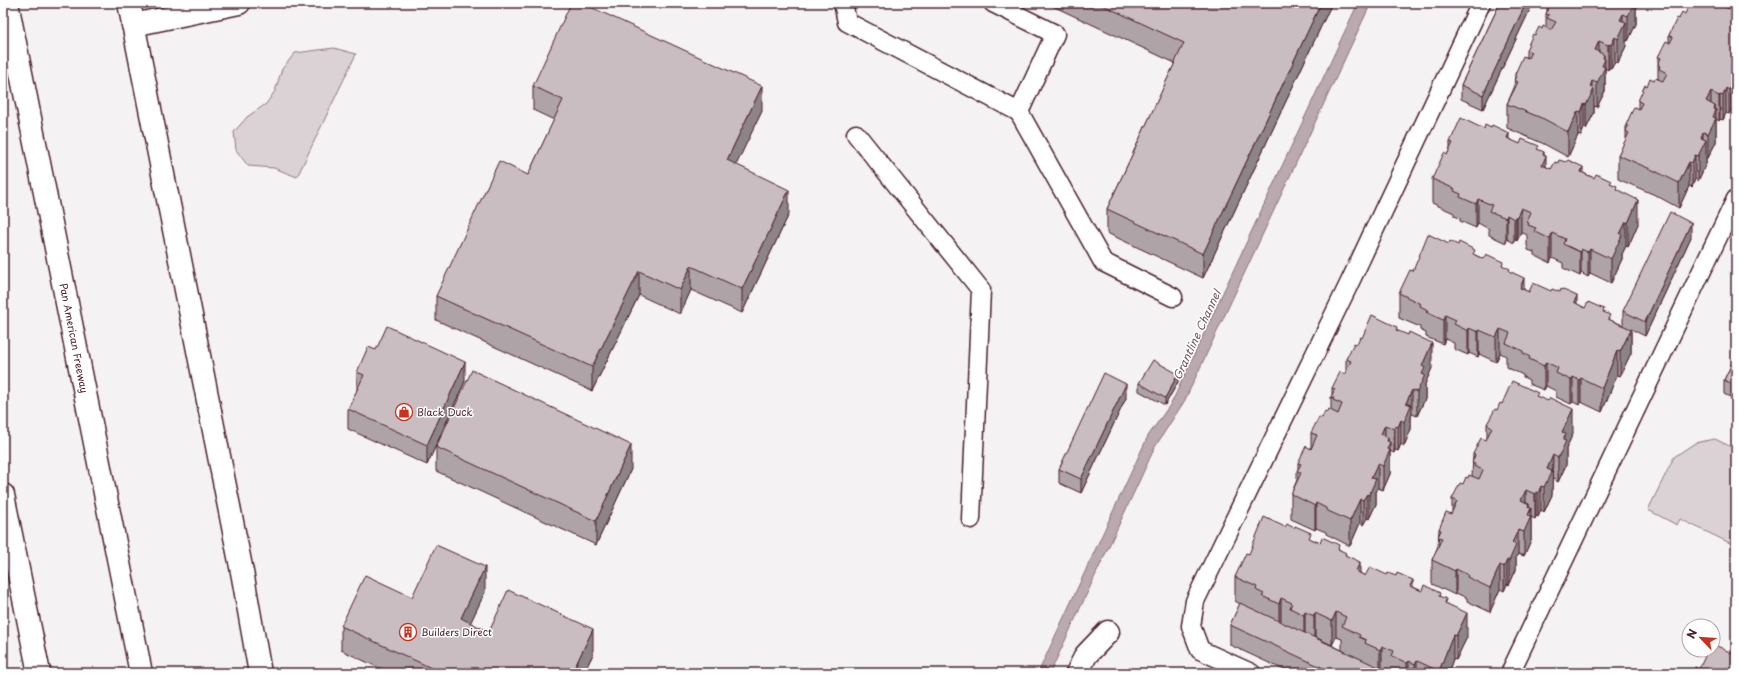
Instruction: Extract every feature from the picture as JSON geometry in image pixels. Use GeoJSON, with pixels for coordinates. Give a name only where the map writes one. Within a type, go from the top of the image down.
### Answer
{"type":"FeatureCollection","features":[{"type":"Feature","properties":{"kind":"main road","name":"Pan American Freeway"},"geometry":{"type":"LineString","coordinates":[[6,3],[140,673]]}},
{"type":"Feature","properties":{"kind":"main road"},"geometry":{"type":"LineString","coordinates":[[128,3],[243,577],[260,673]]}},
{"type":"Feature","properties":{"kind":"main road"},"geometry":{"type":"LineString","coordinates":[[133,25],[239,3]]}},
{"type":"Feature","properties":{"kind":"main road"},"geometry":{"type":"LineString","coordinates":[[3,495],[40,673]]}},
{"type":"Feature","properties":{"kind":"main road"},"geometry":{"type":"LineString","coordinates":[[1078,673],[1086,655],[1108,632]]}},
{"type":"Feature","properties":{"kind":"lane"},"geometry":{"type":"LineString","coordinates":[[843,3],[847,22],[1019,112],[1103,262],[1173,297]]}},
{"type":"Feature","properties":{"kind":"lane"},"geometry":{"type":"LineString","coordinates":[[993,3],[1055,34],[1019,112]]}},
{"type":"Feature","properties":{"kind":"lane"},"geometry":{"type":"LineString","coordinates":[[1251,673],[1200,650],[1191,626],[1195,601],[1348,286],[1481,3]]}},
{"type":"Feature","properties":{"kind":"lane"},"geometry":{"type":"LineString","coordinates":[[856,134],[981,290],[971,519]]}},
{"type":"Feature","properties":{"kind":"lane"},"geometry":{"type":"LineString","coordinates":[[1510,673],[1736,199]]}},
{"type":"Feature","properties":{"kind":"shaded area"},"geometry":{"type":"Polygon","coordinates":[[[1358,3],[1371,3],[1185,400],[1155,447],[1050,673],[1038,673],[1148,436],[1172,402],[1358,3]]]}},
{"type":"Feature","properties":{"kind":"shaded area"},"geometry":{"type":"Polygon","coordinates":[[[334,48],[356,54],[297,177],[274,168],[248,166],[236,150],[234,132],[247,117],[266,104],[275,91],[282,69],[295,53],[334,48]]]}},
{"type":"Feature","properties":{"kind":"shaded area"},"geometry":{"type":"Polygon","coordinates":[[[1715,439],[1736,449],[1736,546],[1680,519],[1677,525],[1648,510],[1674,457],[1695,443],[1715,439]]]}},
{"type":"Feature","properties":{"kind":"building"},"geometry":{"type":"Polygon","coordinates":[[[571,3],[582,3],[762,86],[727,160],[789,190],[742,289],[691,266],[680,290],[639,271],[592,367],[436,296],[499,161],[528,175],[563,100],[533,86],[571,3]]]}},
{"type":"Feature","properties":{"kind":"building"},"geometry":{"type":"Polygon","coordinates":[[[1098,3],[1321,3],[1203,254],[1107,209],[1184,43],[1098,3]]]}},
{"type":"Feature","properties":{"kind":"building"},"geometry":{"type":"Polygon","coordinates":[[[1500,3],[1526,3],[1483,95],[1461,85],[1500,3]]]}},
{"type":"Feature","properties":{"kind":"building"},"geometry":{"type":"Polygon","coordinates":[[[1548,3],[1634,3],[1628,16],[1623,14],[1620,20],[1626,22],[1618,39],[1615,37],[1611,45],[1599,41],[1595,50],[1604,55],[1603,58],[1605,59],[1602,66],[1605,67],[1597,83],[1592,81],[1590,87],[1594,89],[1586,105],[1584,104],[1581,112],[1578,111],[1568,132],[1544,119],[1507,104],[1518,82],[1514,80],[1517,75],[1515,74],[1523,56],[1528,58],[1531,52],[1526,50],[1533,34],[1535,35],[1539,27],[1542,29],[1543,26],[1551,30],[1556,22],[1547,18],[1549,15],[1546,14],[1549,7],[1547,6],[1548,3]]]}},
{"type":"Feature","properties":{"kind":"building"},"geometry":{"type":"Polygon","coordinates":[[[1690,3],[1717,3],[1736,11],[1736,66],[1734,65],[1732,71],[1736,73],[1736,76],[1729,90],[1726,88],[1723,96],[1719,96],[1711,92],[1706,101],[1715,106],[1714,109],[1716,110],[1713,117],[1716,118],[1708,134],[1703,132],[1701,138],[1706,140],[1698,156],[1695,155],[1692,163],[1689,162],[1679,183],[1618,155],[1629,133],[1626,131],[1628,126],[1626,125],[1634,107],[1639,109],[1642,103],[1638,101],[1645,85],[1647,86],[1650,78],[1663,81],[1667,73],[1659,69],[1660,66],[1658,65],[1661,58],[1658,57],[1666,41],[1670,43],[1673,37],[1669,35],[1677,18],[1679,19],[1682,12],[1685,14],[1690,3]]]}},
{"type":"Feature","properties":{"kind":"building"},"geometry":{"type":"Polygon","coordinates":[[[1461,118],[1484,129],[1485,125],[1491,128],[1492,125],[1509,133],[1507,138],[1520,144],[1522,139],[1539,146],[1537,149],[1544,152],[1543,154],[1546,156],[1542,165],[1551,169],[1555,162],[1558,163],[1559,160],[1566,162],[1568,160],[1583,167],[1581,172],[1594,178],[1596,174],[1611,181],[1610,183],[1617,186],[1616,189],[1638,200],[1628,223],[1626,222],[1620,234],[1622,235],[1611,259],[1590,249],[1588,252],[1581,249],[1580,252],[1563,244],[1565,239],[1552,233],[1550,239],[1534,231],[1536,228],[1528,225],[1529,223],[1527,222],[1531,212],[1521,208],[1517,217],[1516,216],[1514,219],[1507,215],[1506,218],[1489,211],[1492,205],[1478,199],[1476,204],[1460,197],[1461,194],[1454,191],[1455,189],[1432,179],[1444,153],[1447,155],[1453,143],[1450,142],[1461,118]]]}},
{"type":"Feature","properties":{"kind":"building"},"geometry":{"type":"Polygon","coordinates":[[[1670,212],[1691,223],[1645,322],[1623,311],[1670,212]]]}},
{"type":"Feature","properties":{"kind":"building"},"geometry":{"type":"Polygon","coordinates":[[[1428,234],[1449,244],[1450,241],[1458,245],[1459,242],[1475,250],[1473,254],[1483,259],[1486,254],[1503,262],[1502,265],[1510,269],[1509,271],[1524,278],[1520,288],[1529,292],[1533,283],[1551,291],[1552,289],[1560,292],[1561,289],[1577,296],[1574,302],[1585,308],[1588,302],[1604,309],[1603,312],[1610,315],[1608,319],[1631,329],[1620,352],[1617,351],[1602,388],[1581,378],[1579,380],[1573,377],[1571,380],[1556,373],[1558,368],[1546,362],[1544,366],[1529,359],[1530,357],[1523,353],[1523,351],[1506,343],[1510,333],[1500,329],[1496,337],[1479,330],[1478,332],[1469,328],[1468,331],[1454,324],[1456,320],[1445,315],[1443,320],[1426,312],[1428,310],[1420,306],[1421,304],[1399,293],[1410,270],[1413,271],[1428,234]]]}},
{"type":"Feature","properties":{"kind":"building"},"geometry":{"type":"Polygon","coordinates":[[[1372,315],[1397,327],[1396,330],[1408,335],[1409,332],[1432,343],[1422,366],[1425,368],[1422,374],[1425,375],[1417,392],[1412,390],[1406,403],[1411,405],[1404,422],[1401,420],[1398,427],[1395,426],[1394,429],[1385,425],[1381,434],[1388,438],[1387,441],[1390,442],[1387,449],[1390,450],[1383,466],[1378,464],[1371,478],[1376,479],[1369,495],[1367,494],[1363,500],[1360,499],[1350,521],[1326,510],[1326,508],[1316,503],[1315,506],[1291,494],[1301,473],[1297,471],[1301,464],[1298,463],[1306,446],[1311,449],[1317,435],[1311,433],[1319,417],[1322,418],[1325,411],[1327,412],[1328,409],[1338,414],[1342,404],[1333,400],[1334,398],[1331,397],[1335,389],[1332,388],[1340,372],[1345,374],[1351,361],[1346,359],[1354,343],[1357,344],[1360,337],[1362,338],[1372,315]]]}},
{"type":"Feature","properties":{"kind":"building","name":"Black Duck"},"geometry":{"type":"Polygon","coordinates":[[[387,326],[465,362],[427,445],[348,409],[364,375],[357,372],[368,347],[376,350],[387,326]]]}},
{"type":"Feature","properties":{"kind":"building"},"geometry":{"type":"Polygon","coordinates":[[[1736,355],[1736,386],[1724,380],[1736,355]]]}},
{"type":"Feature","properties":{"kind":"building"},"geometry":{"type":"Polygon","coordinates":[[[1153,360],[1178,374],[1165,398],[1139,383],[1153,360]]]}},
{"type":"Feature","properties":{"kind":"building"},"geometry":{"type":"Polygon","coordinates":[[[472,370],[631,445],[596,521],[436,447],[472,370]]]}},
{"type":"Feature","properties":{"kind":"building"},"geometry":{"type":"Polygon","coordinates":[[[1104,373],[1126,384],[1081,479],[1059,469],[1104,373]]]}},
{"type":"Feature","properties":{"kind":"building"},"geometry":{"type":"Polygon","coordinates":[[[1512,381],[1538,393],[1536,396],[1548,401],[1550,398],[1573,409],[1562,432],[1566,434],[1563,440],[1566,441],[1558,458],[1553,455],[1547,469],[1552,471],[1544,487],[1541,486],[1538,493],[1536,492],[1535,494],[1526,490],[1521,500],[1529,504],[1528,507],[1531,508],[1528,515],[1531,516],[1524,532],[1518,530],[1512,543],[1516,545],[1509,561],[1507,560],[1504,567],[1500,565],[1490,588],[1467,577],[1468,575],[1456,569],[1455,571],[1432,560],[1442,538],[1438,537],[1441,530],[1439,529],[1446,512],[1451,514],[1457,501],[1452,499],[1460,483],[1463,484],[1466,477],[1468,478],[1469,475],[1479,479],[1483,470],[1474,466],[1475,464],[1472,463],[1475,455],[1473,454],[1481,438],[1486,440],[1492,427],[1487,424],[1495,409],[1497,410],[1500,403],[1502,404],[1512,381]]]}},
{"type":"Feature","properties":{"kind":"building"},"geometry":{"type":"Polygon","coordinates":[[[1264,517],[1285,527],[1287,524],[1294,528],[1295,526],[1311,533],[1309,538],[1320,543],[1322,537],[1339,545],[1338,549],[1346,553],[1345,555],[1360,562],[1356,571],[1365,576],[1370,567],[1387,575],[1388,573],[1396,576],[1397,573],[1413,580],[1410,586],[1422,591],[1424,585],[1440,593],[1439,596],[1446,599],[1445,603],[1467,613],[1456,636],[1453,635],[1439,671],[1417,661],[1415,664],[1409,661],[1407,663],[1392,656],[1394,651],[1382,646],[1380,650],[1365,643],[1366,640],[1359,637],[1360,635],[1342,626],[1346,617],[1336,612],[1332,621],[1315,613],[1314,616],[1305,612],[1304,615],[1290,608],[1292,603],[1281,598],[1279,604],[1262,596],[1264,594],[1256,590],[1257,587],[1235,577],[1246,553],[1249,554],[1264,517]]]}},
{"type":"Feature","properties":{"kind":"building","name":"Builders Direct"},"geometry":{"type":"Polygon","coordinates":[[[436,545],[485,567],[461,618],[489,632],[508,590],[593,629],[572,673],[442,673],[341,626],[365,575],[412,597],[436,545]]]}},
{"type":"Feature","properties":{"kind":"building"},"geometry":{"type":"Polygon","coordinates":[[[1240,603],[1391,673],[1334,673],[1230,625],[1240,603]]]}},
{"type":"Feature","properties":{"kind":"building"},"geometry":{"type":"Polygon","coordinates":[[[1721,648],[1736,655],[1736,673],[1692,673],[1695,667],[1699,669],[1704,658],[1721,658],[1721,648]]]}},
{"type":"Feature","properties":{"kind":"place","name":"Black Duck"},"geometry":{"type":"Point","coordinates":[404,412]}},
{"type":"Feature","properties":{"kind":"place","name":"Builders Direct"},"geometry":{"type":"Point","coordinates":[408,632]}},
{"type":"Feature","properties":{"kind":"water label","name":"Grantline Channel"},"geometry":{"type":"Point","coordinates":[1197,335]}}]}
